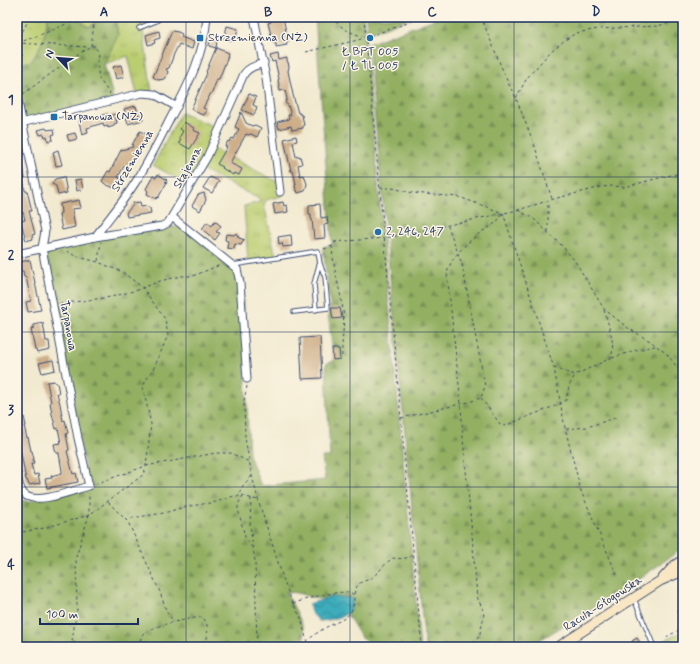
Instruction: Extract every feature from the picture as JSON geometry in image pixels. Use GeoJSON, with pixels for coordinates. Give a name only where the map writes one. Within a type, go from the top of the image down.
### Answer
{"type":"FeatureCollection","features":[{"type":"Feature","properties":{"kind":"main road","name":"Racula-Głogowska"},"geometry":{"type":"LineString","coordinates":[[660,581],[675,565],[683,560]]}},
{"type":"Feature","properties":{"kind":"main road","name":"Racula-Głogowska"},"geometry":{"type":"LineString","coordinates":[[558,647],[660,581],[683,569]]}},
{"type":"Feature","properties":{"kind":"street","name":"Strzemienna"},"geometry":{"type":"LineString","coordinates":[[95,237],[134,184],[177,107],[190,81],[200,54],[204,40],[207,17]]}},
{"type":"Feature","properties":{"kind":"street"},"geometry":{"type":"LineString","coordinates":[[254,17],[264,64],[280,192]]}},
{"type":"Feature","properties":{"kind":"street","name":"Stajenna"},"geometry":{"type":"LineString","coordinates":[[95,237],[162,226],[168,223],[207,157],[244,74],[253,66],[264,64]]}},
{"type":"Feature","properties":{"kind":"street"},"geometry":{"type":"LineString","coordinates":[[20,124],[142,93],[154,94],[177,107]]}},
{"type":"Feature","properties":{"kind":"street","name":"Tarpanowa"},"geometry":{"type":"LineString","coordinates":[[17,98],[20,124],[45,231],[42,248],[78,438],[89,486]]}},
{"type":"Feature","properties":{"kind":"street"},"geometry":{"type":"LineString","coordinates":[[172,217],[237,269],[240,283],[247,379]]}},
{"type":"Feature","properties":{"kind":"street"},"geometry":{"type":"LineString","coordinates":[[17,254],[95,237]]}},
{"type":"Feature","properties":{"kind":"street"},"geometry":{"type":"LineString","coordinates":[[17,473],[20,489],[28,497],[34,499],[49,497],[89,486]]}},
{"type":"Feature","properties":{"kind":"lane"},"geometry":{"type":"LineString","coordinates":[[139,28],[156,21],[161,17]]}},
{"type":"Feature","properties":{"kind":"lane"},"geometry":{"type":"LineString","coordinates":[[230,263],[318,251],[320,264],[325,277],[328,308],[294,312]]}},
{"type":"Feature","properties":{"kind":"lane"},"geometry":{"type":"LineString","coordinates":[[316,310],[314,284],[320,264]]}},
{"type":"Feature","properties":{"kind":"lane"},"geometry":{"type":"LineString","coordinates":[[634,598],[654,647]]}},
{"type":"Feature","properties":{"kind":"path"},"geometry":{"type":"LineString","coordinates":[[17,43],[30,17]]}},
{"type":"Feature","properties":{"kind":"path"},"geometry":{"type":"LineString","coordinates":[[66,17],[70,22]]}},
{"type":"Feature","properties":{"kind":"path"},"geometry":{"type":"LineString","coordinates":[[17,98],[90,46],[95,17],[76,23],[70,22],[17,43],[90,46],[95,46],[99,55],[97,62],[99,79],[113,100]]}},
{"type":"Feature","properties":{"kind":"path"},"geometry":{"type":"LineString","coordinates":[[332,17],[340,26],[351,33],[365,37]]}},
{"type":"Feature","properties":{"kind":"path"},"geometry":{"type":"LineString","coordinates":[[364,17],[422,647]]}},
{"type":"Feature","properties":{"kind":"path"},"geometry":{"type":"LineString","coordinates":[[306,52],[365,37],[425,17]]}},
{"type":"Feature","properties":{"kind":"path"},"geometry":{"type":"LineString","coordinates":[[481,17],[508,83],[516,97],[534,144],[552,200]]}},
{"type":"Feature","properties":{"kind":"path"},"geometry":{"type":"LineString","coordinates":[[516,97],[527,78],[547,55],[576,33],[598,29],[657,26],[683,20]]}},
{"type":"Feature","properties":{"kind":"path"},"geometry":{"type":"LineString","coordinates":[[17,52],[23,56]]}},
{"type":"Feature","properties":{"kind":"path"},"geometry":{"type":"LineString","coordinates":[[334,242],[384,238],[518,210],[602,187],[624,187],[671,175],[683,174]]}},
{"type":"Feature","properties":{"kind":"path"},"geometry":{"type":"LineString","coordinates":[[379,188],[392,188],[413,193],[459,196],[503,213]]}},
{"type":"Feature","properties":{"kind":"path"},"geometry":{"type":"LineString","coordinates":[[548,201],[548,233]]}},
{"type":"Feature","properties":{"kind":"path"},"geometry":{"type":"LineString","coordinates":[[518,210],[534,219],[575,261],[604,309],[610,332],[613,353],[611,358]]}},
{"type":"Feature","properties":{"kind":"path"},"geometry":{"type":"LineString","coordinates":[[468,647],[479,637],[484,612],[477,598],[461,404],[447,273],[450,263],[464,245],[499,221],[503,213]]}},
{"type":"Feature","properties":{"kind":"path"},"geometry":{"type":"LineString","coordinates":[[503,213],[554,368],[565,429],[581,491],[617,575]]}},
{"type":"Feature","properties":{"kind":"path"},"geometry":{"type":"LineString","coordinates":[[448,225],[462,264],[484,379],[485,386],[481,398]]}},
{"type":"Feature","properties":{"kind":"path"},"geometry":{"type":"LineString","coordinates":[[98,262],[103,236]]}},
{"type":"Feature","properties":{"kind":"path"},"geometry":{"type":"LineString","coordinates":[[318,251],[332,246],[337,242]]}},
{"type":"Feature","properties":{"kind":"path"},"geometry":{"type":"LineString","coordinates":[[332,246],[343,312],[341,341],[342,357]]}},
{"type":"Feature","properties":{"kind":"path"},"geometry":{"type":"LineString","coordinates":[[17,533],[44,528],[89,515],[142,475],[146,466],[151,424],[143,388],[155,366],[168,335],[165,318],[142,287],[122,272],[64,250]]}},
{"type":"Feature","properties":{"kind":"path"},"geometry":{"type":"LineString","coordinates":[[53,305],[111,297],[137,290],[167,279],[181,276],[193,276],[230,263]]}},
{"type":"Feature","properties":{"kind":"path"},"geometry":{"type":"LineString","coordinates":[[604,309],[628,328],[667,354],[683,375]]}},
{"type":"Feature","properties":{"kind":"path"},"geometry":{"type":"LineString","coordinates":[[554,368],[574,374],[611,358],[636,350],[657,346]]}},
{"type":"Feature","properties":{"kind":"path"},"geometry":{"type":"LineString","coordinates":[[481,398],[500,424],[504,426],[560,404],[566,400],[569,386],[574,374]]}},
{"type":"Feature","properties":{"kind":"path"},"geometry":{"type":"LineString","coordinates":[[247,379],[244,401],[245,438],[252,476],[258,500],[285,584],[293,604],[301,618],[307,641],[311,647]]}},
{"type":"Feature","properties":{"kind":"path"},"geometry":{"type":"LineString","coordinates":[[401,418],[481,398]]}},
{"type":"Feature","properties":{"kind":"path"},"geometry":{"type":"LineString","coordinates":[[565,429],[587,427],[618,417]]}},
{"type":"Feature","properties":{"kind":"path"},"geometry":{"type":"LineString","coordinates":[[71,647],[77,609],[76,557],[89,515],[89,486],[146,466],[216,453],[231,453],[250,462]]}},
{"type":"Feature","properties":{"kind":"path"},"geometry":{"type":"LineString","coordinates":[[243,496],[240,492],[241,488],[252,476]]}},
{"type":"Feature","properties":{"kind":"path"},"geometry":{"type":"LineString","coordinates":[[126,519],[216,502],[234,496],[243,496],[258,500]]}},
{"type":"Feature","properties":{"kind":"path"},"geometry":{"type":"LineString","coordinates":[[243,496],[238,504],[238,509],[245,537],[254,550]]}},
{"type":"Feature","properties":{"kind":"path"},"geometry":{"type":"LineString","coordinates":[[251,498],[250,526],[255,561],[257,647]]}},
{"type":"Feature","properties":{"kind":"path"},"geometry":{"type":"LineString","coordinates":[[108,502],[128,522],[140,551],[152,572],[167,613],[174,622]]}},
{"type":"Feature","properties":{"kind":"path"},"geometry":{"type":"LineString","coordinates":[[307,641],[324,629],[345,619],[351,613],[354,595],[358,584],[373,576],[385,563],[393,558],[407,558],[413,555]]}},
{"type":"Feature","properties":{"kind":"path"},"geometry":{"type":"LineString","coordinates":[[293,604],[312,598],[344,592],[350,592],[354,595]]}},
{"type":"Feature","properties":{"kind":"path"},"geometry":{"type":"LineString","coordinates":[[683,609],[679,609],[678,611],[680,620],[683,621],[683,624]]}},
{"type":"Feature","properties":{"kind":"path"},"geometry":{"type":"LineString","coordinates":[[130,647],[140,641],[142,634],[147,631],[174,622],[202,617],[207,620],[208,625],[206,635],[207,647]]}},
{"type":"Feature","properties":{"kind":"path"},"geometry":{"type":"LineString","coordinates":[[666,637],[683,628]]}},
{"type":"Feature","properties":{"kind":"path"},"geometry":{"type":"LineString","coordinates":[[72,641],[85,647]]}},
{"type":"Feature","properties":{"kind":"path"},"geometry":{"type":"LineString","coordinates":[[309,645],[330,647]]}},
{"type":"Feature","properties":{"kind":"green space"},"geometry":{"type":"Polygon","coordinates":[[[17,17],[48,17],[44,39],[32,61],[17,65],[17,17]]]}},
{"type":"Feature","properties":{"kind":"green space"},"geometry":{"type":"Polygon","coordinates":[[[48,17],[83,17],[82,21],[89,27],[104,17],[115,17],[118,35],[104,64],[112,93],[112,101],[24,125],[17,92],[17,65],[32,61],[44,39],[48,17]]]}},
{"type":"Feature","properties":{"kind":"green space"},"geometry":{"type":"Polygon","coordinates":[[[83,17],[104,17],[89,27],[82,21],[83,17]]]}},
{"type":"Feature","properties":{"kind":"green space"},"geometry":{"type":"Polygon","coordinates":[[[115,17],[141,17],[152,93],[137,94],[128,56],[104,64],[118,35],[115,17]]]}},
{"type":"Feature","properties":{"kind":"green space"},"geometry":{"type":"Polygon","coordinates":[[[315,17],[363,17],[420,647],[374,647],[361,637],[347,614],[350,610],[352,598],[345,597],[318,599],[291,592],[286,593],[302,626],[305,640],[304,647],[17,647],[17,480],[21,499],[27,502],[88,486],[45,249],[67,249],[81,243],[132,232],[157,231],[167,227],[179,227],[191,230],[205,237],[232,265],[242,280],[249,455],[261,486],[325,480],[322,457],[330,457],[326,364],[334,361],[328,312],[331,312],[323,247],[332,245],[315,17]]]}},
{"type":"Feature","properties":{"kind":"green space"},"geometry":{"type":"Polygon","coordinates":[[[366,17],[412,17],[367,34],[366,17]]]}},
{"type":"Feature","properties":{"kind":"green space"},"geometry":{"type":"Polygon","coordinates":[[[440,17],[683,17],[683,548],[629,586],[528,647],[425,647],[368,44],[440,17]]]}},
{"type":"Feature","properties":{"kind":"green space"},"geometry":{"type":"Polygon","coordinates":[[[181,113],[220,129],[212,148],[278,182],[281,196],[266,200],[264,205],[276,257],[248,262],[244,206],[260,202],[261,200],[201,169],[191,186],[153,165],[181,113]]]}},
{"type":"Feature","properties":{"kind":"green space"},"geometry":{"type":"Polygon","coordinates":[[[683,631],[683,642],[680,647],[659,647],[660,643],[683,631]]]}},
{"type":"Feature","properties":{"kind":"water"},"geometry":{"type":"Polygon","coordinates":[[[332,597],[352,598],[350,610],[341,617],[319,621],[311,612],[309,604],[332,597]]]}},
{"type":"Feature","properties":{"kind":"building"},"geometry":{"type":"Polygon","coordinates":[[[271,17],[283,17],[288,42],[286,42],[287,45],[276,47],[276,43],[273,43],[268,23],[271,22],[271,17]]]}},
{"type":"Feature","properties":{"kind":"building"},"geometry":{"type":"Polygon","coordinates":[[[227,26],[238,29],[235,41],[224,39],[227,26]]]}},
{"type":"Feature","properties":{"kind":"building"},"geometry":{"type":"Polygon","coordinates":[[[159,31],[160,38],[154,40],[155,43],[148,45],[146,35],[159,31]]]}},
{"type":"Feature","properties":{"kind":"building"},"geometry":{"type":"Polygon","coordinates":[[[172,31],[182,34],[181,37],[194,42],[192,49],[179,44],[169,68],[166,69],[168,72],[165,79],[158,80],[153,77],[172,31]]]}},
{"type":"Feature","properties":{"kind":"building"},"geometry":{"type":"Polygon","coordinates":[[[210,39],[217,41],[216,48],[209,46],[210,39]]]}},
{"type":"Feature","properties":{"kind":"building"},"geometry":{"type":"Polygon","coordinates":[[[216,48],[228,53],[228,56],[219,79],[217,79],[212,93],[203,108],[207,110],[204,115],[191,109],[216,48]]]}},
{"type":"Feature","properties":{"kind":"building"},"geometry":{"type":"Polygon","coordinates":[[[278,54],[279,60],[287,58],[293,95],[298,113],[302,115],[304,125],[303,128],[292,130],[291,126],[279,129],[277,122],[289,119],[288,115],[291,115],[288,105],[285,103],[287,99],[285,90],[280,91],[275,61],[272,62],[270,56],[278,54]]]}},
{"type":"Feature","properties":{"kind":"building"},"geometry":{"type":"Polygon","coordinates":[[[121,65],[124,77],[116,79],[113,67],[121,65]]]}},
{"type":"Feature","properties":{"kind":"building"},"geometry":{"type":"Polygon","coordinates":[[[249,94],[256,97],[253,105],[257,107],[254,115],[242,110],[249,94]]]}},
{"type":"Feature","properties":{"kind":"building"},"geometry":{"type":"Polygon","coordinates":[[[136,106],[139,116],[142,116],[143,120],[128,124],[124,109],[136,106]]]}},
{"type":"Feature","properties":{"kind":"building"},"geometry":{"type":"Polygon","coordinates":[[[241,112],[246,123],[261,128],[257,137],[251,134],[246,134],[230,163],[242,169],[239,175],[234,173],[233,175],[217,164],[227,147],[225,146],[228,141],[229,142],[232,138],[234,139],[239,129],[235,127],[241,112]]]}},
{"type":"Feature","properties":{"kind":"building"},"geometry":{"type":"Polygon","coordinates":[[[108,114],[109,116],[115,114],[117,123],[114,124],[114,126],[108,128],[108,126],[104,127],[103,123],[87,128],[88,133],[82,135],[79,121],[108,114]]]}},
{"type":"Feature","properties":{"kind":"building"},"geometry":{"type":"Polygon","coordinates":[[[184,122],[194,128],[193,130],[200,133],[190,149],[179,143],[181,139],[179,138],[183,131],[180,129],[184,122]]]}},
{"type":"Feature","properties":{"kind":"building"},"geometry":{"type":"Polygon","coordinates":[[[46,128],[47,130],[54,129],[55,134],[52,135],[53,140],[48,141],[47,136],[45,137],[44,134],[40,135],[38,130],[46,128]]]}},
{"type":"Feature","properties":{"kind":"building"},"geometry":{"type":"Polygon","coordinates":[[[140,131],[146,134],[148,140],[143,148],[140,146],[128,168],[124,166],[118,177],[120,178],[114,188],[105,184],[102,181],[108,171],[110,172],[121,150],[133,147],[132,145],[140,131]]]}},
{"type":"Feature","properties":{"kind":"building"},"geometry":{"type":"Polygon","coordinates":[[[75,133],[77,139],[69,141],[67,135],[75,133]]]}},
{"type":"Feature","properties":{"kind":"building"},"geometry":{"type":"Polygon","coordinates":[[[296,136],[297,141],[293,142],[296,157],[300,156],[302,164],[298,165],[300,176],[304,175],[307,184],[305,191],[298,193],[296,190],[293,171],[291,171],[284,139],[296,136]]]}},
{"type":"Feature","properties":{"kind":"building"},"geometry":{"type":"Polygon","coordinates":[[[58,150],[62,165],[56,166],[53,152],[58,150]]]}},
{"type":"Feature","properties":{"kind":"building"},"geometry":{"type":"Polygon","coordinates":[[[23,165],[25,191],[27,191],[32,211],[29,211],[35,234],[32,235],[33,239],[26,241],[21,221],[25,220],[23,212],[17,214],[17,203],[19,203],[17,192],[17,167],[23,165]]]}},
{"type":"Feature","properties":{"kind":"building"},"geometry":{"type":"Polygon","coordinates":[[[158,174],[167,180],[165,182],[167,182],[156,199],[147,194],[148,191],[146,189],[153,176],[156,178],[158,174]]]}},
{"type":"Feature","properties":{"kind":"building"},"geometry":{"type":"Polygon","coordinates":[[[64,177],[67,193],[58,195],[56,186],[52,184],[55,179],[64,177]]]}},
{"type":"Feature","properties":{"kind":"building"},"geometry":{"type":"Polygon","coordinates":[[[210,177],[219,181],[212,193],[203,188],[210,177]]]}},
{"type":"Feature","properties":{"kind":"building"},"geometry":{"type":"Polygon","coordinates":[[[81,179],[83,189],[77,191],[75,180],[81,179]]]}},
{"type":"Feature","properties":{"kind":"building"},"geometry":{"type":"Polygon","coordinates":[[[204,193],[206,200],[200,211],[192,206],[198,195],[204,193]]]}},
{"type":"Feature","properties":{"kind":"building"},"geometry":{"type":"Polygon","coordinates":[[[79,200],[81,208],[72,209],[75,227],[62,230],[59,214],[61,213],[60,204],[79,200]]]}},
{"type":"Feature","properties":{"kind":"building"},"geometry":{"type":"Polygon","coordinates":[[[140,202],[141,207],[146,206],[150,208],[151,213],[127,217],[126,213],[134,204],[133,203],[140,202]]]}},
{"type":"Feature","properties":{"kind":"building"},"geometry":{"type":"Polygon","coordinates":[[[283,202],[284,206],[287,205],[288,212],[275,214],[273,204],[283,202]]]}},
{"type":"Feature","properties":{"kind":"building"},"geometry":{"type":"Polygon","coordinates":[[[320,204],[321,218],[327,217],[328,224],[324,225],[325,238],[314,239],[311,214],[309,214],[309,205],[320,204]]]}},
{"type":"Feature","properties":{"kind":"building"},"geometry":{"type":"Polygon","coordinates":[[[215,221],[221,226],[216,232],[220,233],[215,240],[202,229],[207,222],[212,226],[215,221]]]}},
{"type":"Feature","properties":{"kind":"building"},"geometry":{"type":"Polygon","coordinates":[[[236,233],[239,238],[245,240],[241,245],[235,244],[234,249],[227,248],[228,241],[225,240],[226,234],[234,235],[236,233]]]}},
{"type":"Feature","properties":{"kind":"building"},"geometry":{"type":"Polygon","coordinates":[[[291,235],[292,246],[283,247],[282,243],[279,244],[278,237],[291,235]]]}},
{"type":"Feature","properties":{"kind":"building"},"geometry":{"type":"Polygon","coordinates":[[[30,260],[41,310],[28,312],[26,302],[31,301],[26,277],[24,277],[23,271],[21,271],[19,262],[30,260]]]}},
{"type":"Feature","properties":{"kind":"building"},"geometry":{"type":"Polygon","coordinates":[[[331,308],[340,308],[342,318],[333,319],[331,308]]]}},
{"type":"Feature","properties":{"kind":"building"},"geometry":{"type":"Polygon","coordinates":[[[43,323],[46,341],[49,341],[50,350],[37,353],[35,350],[31,329],[34,328],[34,325],[43,323]]]}},
{"type":"Feature","properties":{"kind":"building"},"geometry":{"type":"Polygon","coordinates":[[[320,337],[322,378],[302,379],[300,338],[320,337]]]}},
{"type":"Feature","properties":{"kind":"building"},"geometry":{"type":"Polygon","coordinates":[[[332,349],[339,349],[340,359],[333,360],[332,349]]]}},
{"type":"Feature","properties":{"kind":"building"},"geometry":{"type":"Polygon","coordinates":[[[53,360],[55,370],[42,373],[39,363],[53,360]]]}},
{"type":"Feature","properties":{"kind":"building"},"geometry":{"type":"Polygon","coordinates":[[[54,381],[57,383],[59,393],[57,393],[63,421],[65,420],[68,433],[66,434],[69,450],[67,451],[73,474],[76,473],[78,482],[47,488],[45,479],[52,478],[51,476],[62,473],[59,453],[56,453],[54,444],[61,443],[58,428],[56,429],[52,414],[47,382],[54,381]]]}},
{"type":"Feature","properties":{"kind":"building"},"geometry":{"type":"Polygon","coordinates":[[[17,403],[20,403],[22,418],[24,417],[26,426],[24,426],[27,438],[28,437],[34,459],[34,464],[31,464],[34,475],[38,474],[40,483],[29,485],[26,480],[17,432],[17,403]]]}},
{"type":"Feature","properties":{"kind":"building"},"geometry":{"type":"Polygon","coordinates":[[[637,638],[643,647],[626,647],[633,643],[632,641],[637,638]]]}},
{"type":"Feature","properties":{"kind":"place","name":"Strzemienna (NŻ)"},"geometry":{"type":"Point","coordinates":[200,38]}},
{"type":"Feature","properties":{"kind":"place","name":"Ł BPT 005 / Ł TL 005"},"geometry":{"type":"Point","coordinates":[370,38]}},
{"type":"Feature","properties":{"kind":"place","name":"Tarpanowa (NŻ)"},"geometry":{"type":"Point","coordinates":[54,117]}},
{"type":"Feature","properties":{"kind":"place","name":"2, 246, 247"},"geometry":{"type":"Point","coordinates":[378,232]}}]}
